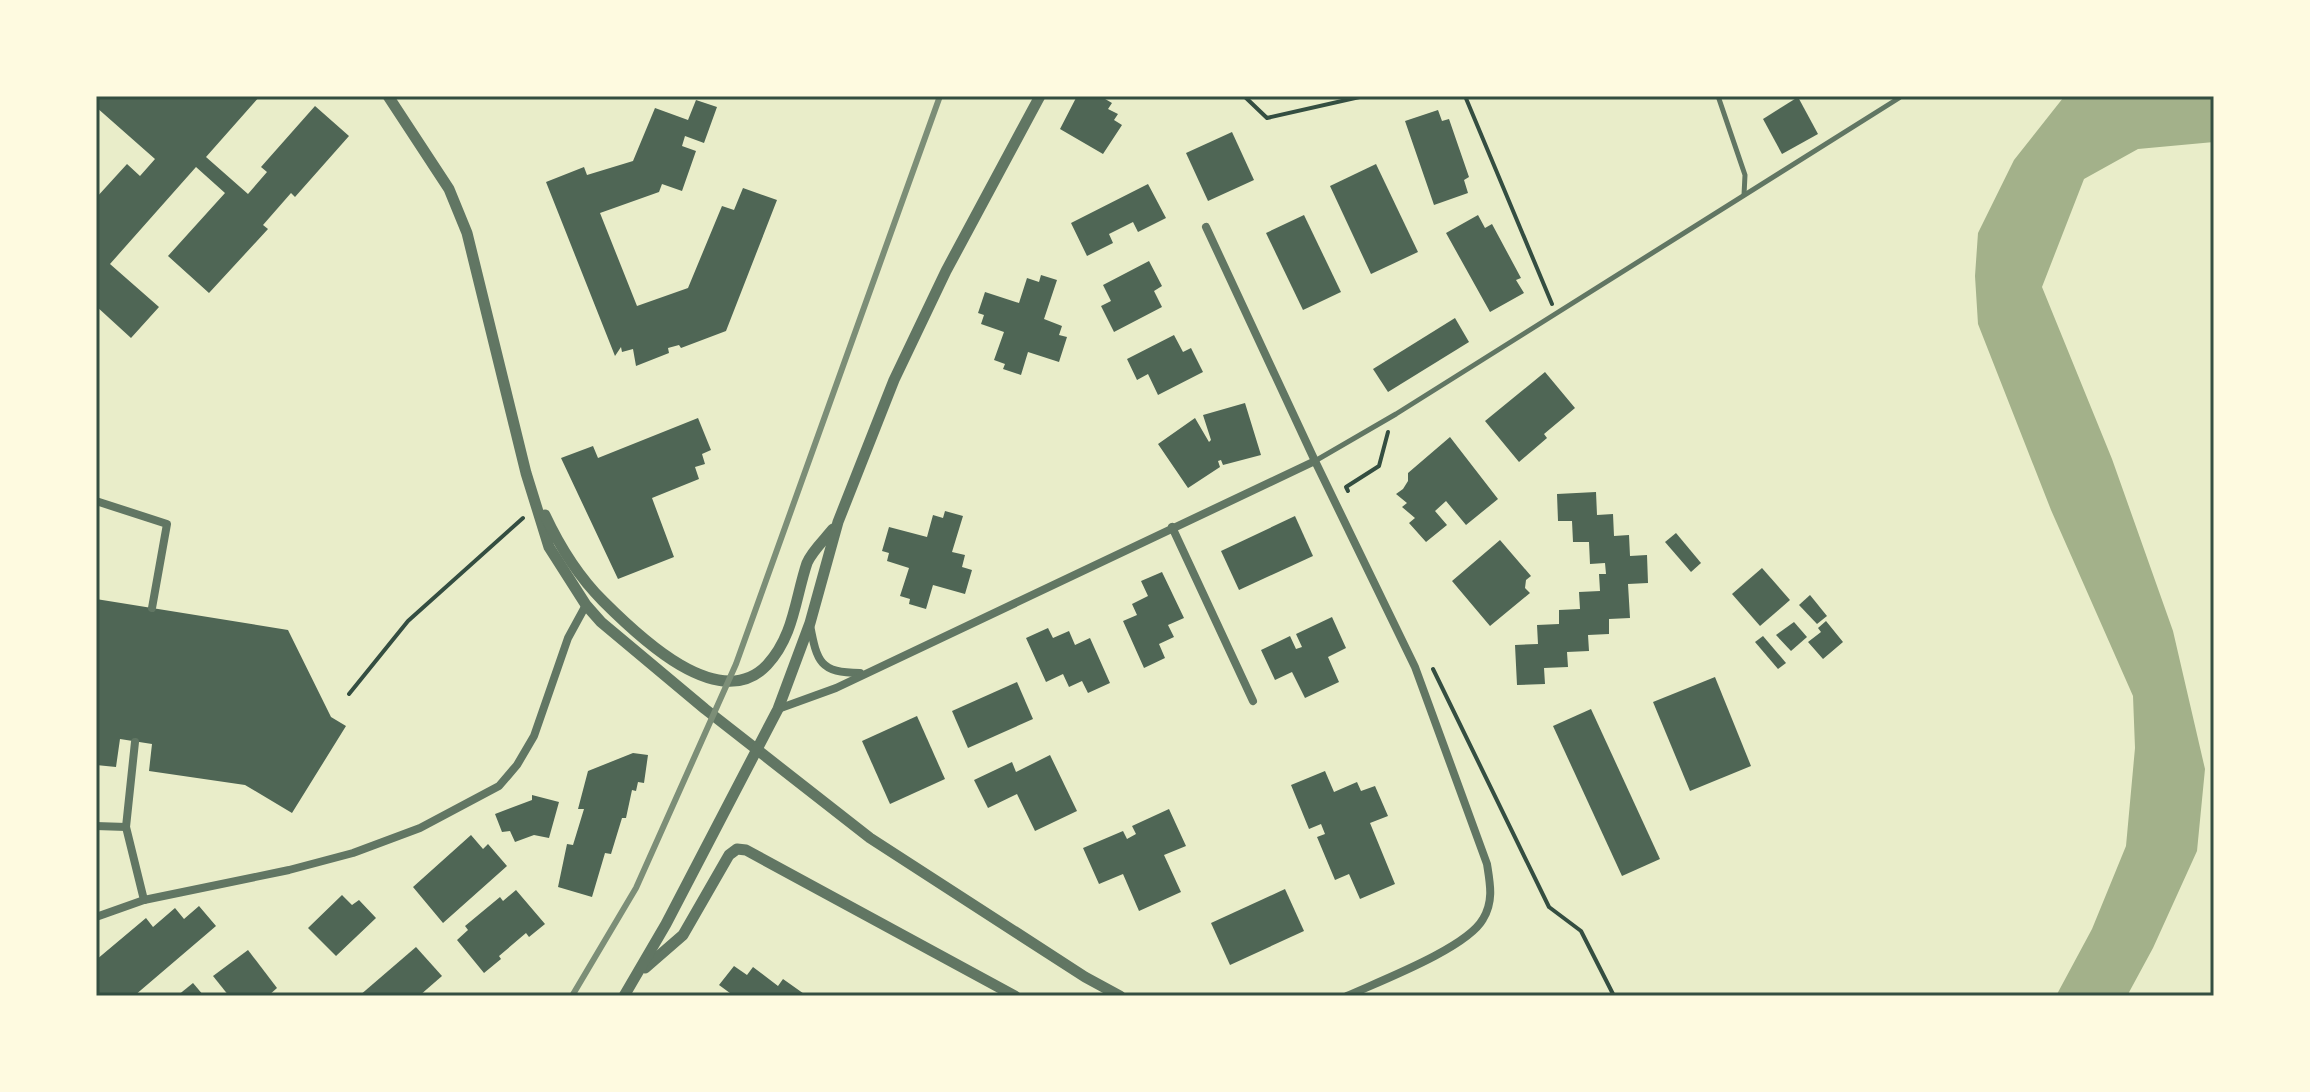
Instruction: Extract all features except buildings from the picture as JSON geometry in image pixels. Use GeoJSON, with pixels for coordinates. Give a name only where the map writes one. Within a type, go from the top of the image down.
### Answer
{"type":"FeatureCollection","features":[{"type":"Feature","properties":{"kind":"street"},"geometry":{"type":"LineString","coordinates":[[388,96],[449,189],[467,233],[526,473],[549,547],[586,605],[601,622],[705,709],[870,838],[1085,977],[1120,996]]}},
{"type":"Feature","properties":{"kind":"street"},"geometry":{"type":"LineString","coordinates":[[624,996],[666,924],[778,709],[810,623],[838,522],[894,380],[946,271],[1040,96]]}},
{"type":"Feature","properties":{"kind":"street"},"geometry":{"type":"LineString","coordinates":[[1206,227],[1415,667],[1476,830],[1492,891],[1482,922],[1454,945],[1347,996]]}},
{"type":"Feature","properties":{"kind":"street"},"geometry":{"type":"LineString","coordinates":[[778,709],[836,688],[1315,461]]}},
{"type":"Feature","properties":{"kind":"street"},"geometry":{"type":"LineString","coordinates":[[526,473],[565,552],[601,600],[658,651],[707,679],[720,682],[746,680],[770,663],[792,625],[808,560],[838,522]]}},
{"type":"Feature","properties":{"kind":"street"},"geometry":{"type":"LineString","coordinates":[[96,501],[167,524],[152,608]]}},
{"type":"Feature","properties":{"kind":"street"},"geometry":{"type":"LineString","coordinates":[[1172,527],[1253,701]]}},
{"type":"Feature","properties":{"kind":"street"},"geometry":{"type":"LineString","coordinates":[[96,917],[144,900],[289,870],[353,853],[420,828],[499,786],[517,765],[534,736],[568,638],[586,605]]}},
{"type":"Feature","properties":{"kind":"street"},"geometry":{"type":"LineString","coordinates":[[810,623],[815,652],[824,665],[836,673],[865,673]]}},
{"type":"Feature","properties":{"kind":"street"},"geometry":{"type":"LineString","coordinates":[[135,742],[126,827],[144,900]]}},
{"type":"Feature","properties":{"kind":"street"},"geometry":{"type":"LineString","coordinates":[[96,826],[126,827]]}},
{"type":"Feature","properties":{"kind":"street"},"geometry":{"type":"LineString","coordinates":[[635,976],[683,935],[729,855],[737,849],[746,850],[1015,996]]}},
{"type":"Feature","properties":{"kind":"lane"},"geometry":{"type":"LineString","coordinates":[[1718,96],[1745,175],[1744,196]]}},
{"type":"Feature","properties":{"kind":"lane"},"geometry":{"type":"LineString","coordinates":[[1315,461],[1396,414],[1899,98]]}},
{"type":"Feature","properties":{"kind":"path"},"geometry":{"type":"LineString","coordinates":[[1244,96],[1267,118],[1364,96]]}},
{"type":"Feature","properties":{"kind":"path"},"geometry":{"type":"LineString","coordinates":[[1465,96],[1556,314]]}},
{"type":"Feature","properties":{"kind":"path"},"geometry":{"type":"LineString","coordinates":[[1353,501],[1346,487],[1379,466],[1396,414]]}},
{"type":"Feature","properties":{"kind":"path"},"geometry":{"type":"LineString","coordinates":[[349,694],[408,621],[536,505]]}},
{"type":"Feature","properties":{"kind":"path"},"geometry":{"type":"LineString","coordinates":[[1429,660],[1549,907],[1581,931],[1614,996]]}},
{"type":"Feature","properties":{"kind":"shaded area"},"geometry":{"type":"Polygon","coordinates":[[[2214,96],[2214,142],[2138,149],[2084,179],[2042,287],[2112,459],[2173,631],[2205,769],[2197,851],[2153,948],[2127,996],[2056,996],[2092,929],[2126,846],[2135,748],[2133,696],[2051,510],[1978,324],[1975,276],[1978,233],[2014,160],[2063,98],[2214,96]]]}},
{"type":"Feature","properties":{"kind":"railway"},"geometry":{"type":"LineString","coordinates":[[572,996],[636,888],[736,664],[940,96]]}}]}
